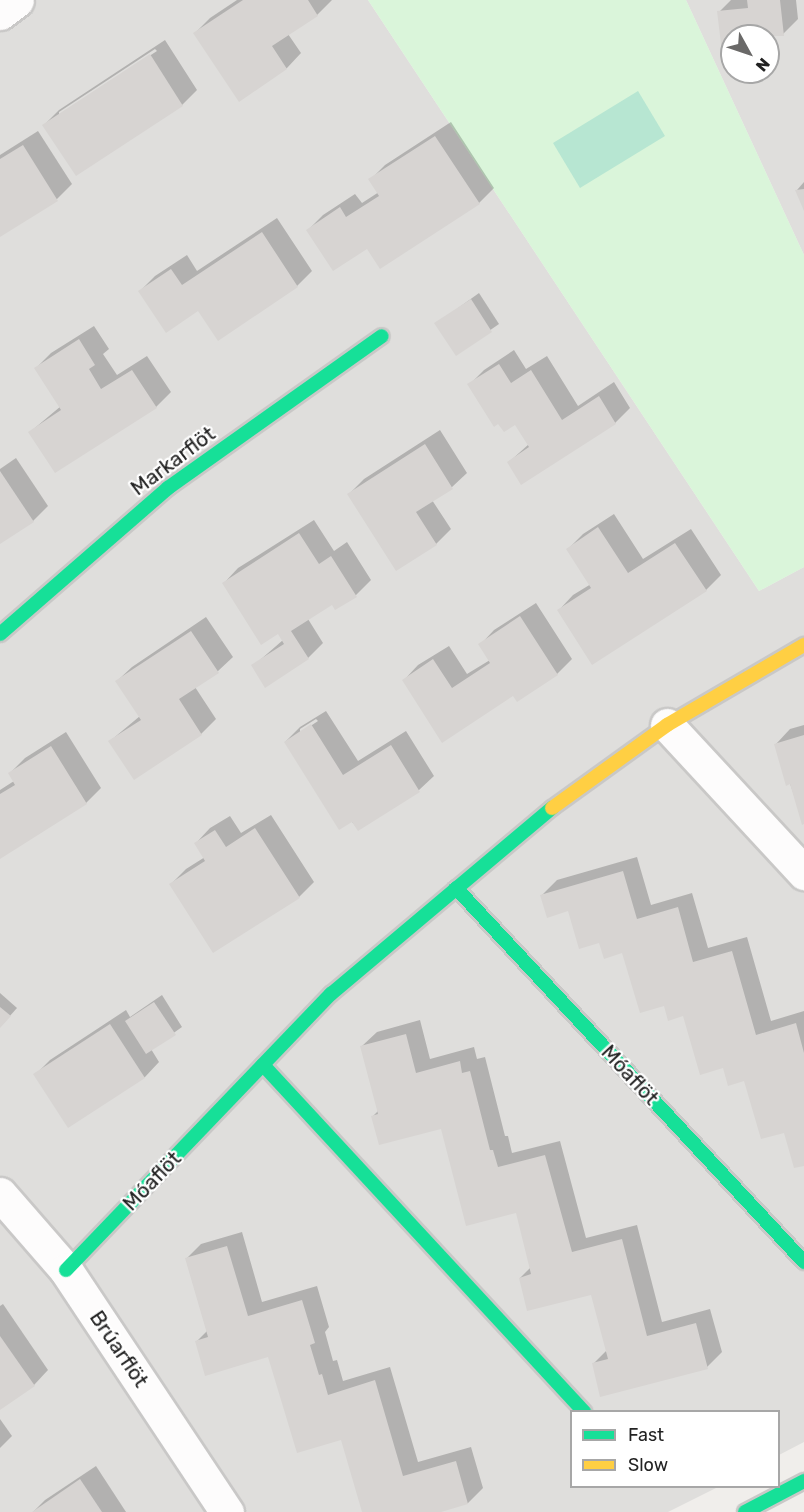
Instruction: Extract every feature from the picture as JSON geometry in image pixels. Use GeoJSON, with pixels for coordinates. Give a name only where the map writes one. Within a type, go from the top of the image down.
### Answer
{"type":"FeatureCollection","features":[{"type":"Feature","properties":{"kind":"street"},"geometry":{"type":"LineString","coordinates":[[0,13],[17,0]]}},
{"type":"Feature","properties":{"kind":"street","name":"Markarflöt"},"geometry":{"type":"LineString","coordinates":[[0,634],[168,488],[382,336]]}},
{"type":"Feature","properties":{"kind":"street","name":"Móaflöt"},"geometry":{"type":"LineString","coordinates":[[66,1270],[331,994],[456,888],[544,814],[667,725],[804,645]]}},
{"type":"Feature","properties":{"kind":"street"},"geometry":{"type":"LineString","coordinates":[[667,725],[804,873]]}},
{"type":"Feature","properties":{"kind":"street","name":"Móaflöt"},"geometry":{"type":"LineString","coordinates":[[456,888],[804,1262]]}},
{"type":"Feature","properties":{"kind":"street"},"geometry":{"type":"LineString","coordinates":[[263,1065],[583,1410]]}},
{"type":"Feature","properties":{"kind":"street","name":"Brúarflöt"},"geometry":{"type":"LineString","coordinates":[[0,1194],[66,1270],[227,1512]]}},
{"type":"Feature","properties":{"kind":"street"},"geometry":{"type":"LineString","coordinates":[[745,1512],[804,1481]]}},
{"type":"Feature","properties":{"kind":"shaded area"},"geometry":{"type":"Polygon","coordinates":[[[0,0],[368,0],[759,591],[804,567],[804,1442],[780,1454],[780,1410],[570,1410],[570,1488],[716,1488],[668,1512],[0,1512],[0,0]]]}},
{"type":"Feature","properties":{"kind":"shaded area"},"geometry":{"type":"Polygon","coordinates":[[[686,0],[804,0],[804,255],[725,84],[780,84],[780,24],[720,24],[720,73],[686,0]]]}},
{"type":"Feature","properties":{"kind":"green space"},"geometry":{"type":"Polygon","coordinates":[[[368,0],[686,0],[720,73],[720,84],[725,84],[804,255],[804,567],[759,591],[368,0]]]}},
{"type":"Feature","properties":{"kind":"green space"},"geometry":{"type":"Polygon","coordinates":[[[638,91],[665,136],[580,188],[553,143],[638,91]]]}},
{"type":"Feature","properties":{"kind":"building"},"geometry":{"type":"Polygon","coordinates":[[[243,0],[308,0],[318,16],[272,46],[287,69],[239,102],[193,33],[243,0]]]}},
{"type":"Feature","properties":{"kind":"building"},"geometry":{"type":"Polygon","coordinates":[[[747,0],[780,0],[784,36],[780,36],[780,24],[720,24],[720,36],[717,11],[748,8],[747,0]]]}},
{"type":"Feature","properties":{"kind":"building"},"geometry":{"type":"Polygon","coordinates":[[[150,54],[183,106],[76,176],[42,125],[150,54]]]}},
{"type":"Feature","properties":{"kind":"building"},"geometry":{"type":"Polygon","coordinates":[[[435,136],[480,204],[380,269],[367,249],[333,271],[306,230],[340,207],[346,217],[379,196],[368,179],[435,136]]]}},
{"type":"Feature","properties":{"kind":"building"},"geometry":{"type":"Polygon","coordinates":[[[23,145],[58,201],[0,237],[0,159],[23,145]]]}},
{"type":"Feature","properties":{"kind":"building"},"geometry":{"type":"Polygon","coordinates":[[[804,189],[804,211],[795,190],[804,189]]]}},
{"type":"Feature","properties":{"kind":"building"},"geometry":{"type":"Polygon","coordinates":[[[262,232],[298,287],[218,341],[198,311],[166,333],[138,291],[171,269],[182,285],[262,232]]]}},
{"type":"Feature","properties":{"kind":"building"},"geometry":{"type":"Polygon","coordinates":[[[471,299],[492,332],[456,356],[434,323],[471,299]]]}},
{"type":"Feature","properties":{"kind":"building"},"geometry":{"type":"Polygon","coordinates":[[[79,339],[95,365],[89,369],[101,389],[132,370],[157,408],[55,473],[28,432],[61,410],[34,368],[79,339]]]}},
{"type":"Feature","properties":{"kind":"building"},"geometry":{"type":"Polygon","coordinates":[[[499,364],[511,383],[531,370],[562,420],[599,396],[616,424],[521,485],[507,462],[529,447],[515,425],[504,432],[498,424],[494,427],[467,384],[499,364]]]}},
{"type":"Feature","properties":{"kind":"building"},"geometry":{"type":"Polygon","coordinates":[[[425,444],[453,489],[416,512],[437,545],[396,571],[347,494],[425,444]]]}},
{"type":"Feature","properties":{"kind":"building"},"geometry":{"type":"Polygon","coordinates":[[[0,471],[34,522],[0,544],[0,471]]]}},
{"type":"Feature","properties":{"kind":"building"},"geometry":{"type":"Polygon","coordinates":[[[598,527],[628,573],[675,543],[707,591],[592,665],[557,610],[591,588],[566,549],[598,527]]]}},
{"type":"Feature","properties":{"kind":"building"},"geometry":{"type":"Polygon","coordinates":[[[299,533],[319,564],[331,556],[357,597],[335,610],[332,605],[291,631],[309,659],[265,688],[251,665],[284,644],[278,634],[261,645],[222,583],[299,533]]]}},
{"type":"Feature","properties":{"kind":"building"},"geometry":{"type":"Polygon","coordinates":[[[520,616],[558,675],[517,702],[513,696],[442,743],[402,680],[433,659],[452,688],[490,663],[478,644],[520,616]]]}},
{"type":"Feature","properties":{"kind":"building"},"geometry":{"type":"Polygon","coordinates":[[[191,631],[219,673],[179,699],[202,735],[134,780],[108,741],[141,720],[115,681],[191,631]]]}},
{"type":"Feature","properties":{"kind":"building"},"geometry":{"type":"Polygon","coordinates":[[[311,724],[343,775],[391,745],[420,792],[358,831],[352,822],[339,830],[284,742],[311,724]]]}},
{"type":"Feature","properties":{"kind":"building"},"geometry":{"type":"Polygon","coordinates":[[[804,735],[804,824],[802,825],[790,784],[786,786],[774,744],[804,735]]]}},
{"type":"Feature","properties":{"kind":"building"},"geometry":{"type":"Polygon","coordinates":[[[51,746],[87,804],[0,859],[0,794],[15,785],[8,773],[51,746]]]}},
{"type":"Feature","properties":{"kind":"building"},"geometry":{"type":"Polygon","coordinates":[[[255,828],[300,898],[213,953],[169,884],[205,861],[194,843],[215,830],[226,847],[255,828]]]}},
{"type":"Feature","properties":{"kind":"building"},"geometry":{"type":"Polygon","coordinates":[[[623,871],[637,919],[678,907],[693,962],[732,951],[756,1035],[796,1023],[804,1053],[804,1166],[794,1168],[784,1133],[761,1139],[744,1081],[728,1086],[723,1068],[700,1075],[683,1016],[668,1021],[664,1006],[640,1013],[622,953],[604,959],[599,943],[579,949],[568,911],[547,918],[540,895],[623,871]]]}},
{"type":"Feature","properties":{"kind":"building"},"geometry":{"type":"Polygon","coordinates":[[[154,1002],[176,1035],[146,1054],[125,1021],[154,1002]]]}},
{"type":"Feature","properties":{"kind":"building"},"geometry":{"type":"Polygon","coordinates":[[[0,1007],[11,1016],[0,1028],[0,1007]]]}},
{"type":"Feature","properties":{"kind":"building"},"geometry":{"type":"Polygon","coordinates":[[[110,1024],[145,1078],[68,1128],[33,1074],[110,1024]]]}},
{"type":"Feature","properties":{"kind":"building"},"geometry":{"type":"Polygon","coordinates":[[[406,1034],[416,1073],[460,1061],[462,1073],[470,1071],[490,1150],[493,1150],[498,1167],[545,1155],[572,1252],[622,1239],[647,1336],[696,1323],[708,1369],[600,1397],[592,1363],[608,1359],[591,1295],[527,1311],[519,1278],[531,1274],[516,1213],[466,1226],[441,1129],[379,1145],[371,1116],[378,1114],[360,1046],[406,1034]]]}},
{"type":"Feature","properties":{"kind":"building"},"geometry":{"type":"Polygon","coordinates":[[[227,1246],[248,1316],[302,1300],[315,1343],[310,1345],[328,1395],[375,1380],[403,1476],[456,1461],[468,1504],[441,1512],[362,1512],[341,1440],[297,1453],[268,1357],[205,1376],[195,1341],[208,1337],[185,1258],[227,1246]]]}},
{"type":"Feature","properties":{"kind":"building"},"geometry":{"type":"Polygon","coordinates":[[[0,1336],[35,1386],[0,1410],[0,1336]]]}},
{"type":"Feature","properties":{"kind":"building"},"geometry":{"type":"Polygon","coordinates":[[[80,1479],[102,1512],[32,1512],[80,1479]]]}},
{"type":"Feature","properties":{"kind":"traffic: fast"},"geometry":{"type":"LineString","coordinates":[[0,634],[168,488],[382,336]]}},
{"type":"Feature","properties":{"kind":"traffic: fast"},"geometry":{"type":"LineString","coordinates":[[66,1270],[331,994],[552,808]]}},
{"type":"Feature","properties":{"kind":"traffic: fast"},"geometry":{"type":"LineString","coordinates":[[456,888],[804,1262]]}},
{"type":"Feature","properties":{"kind":"traffic: fast"},"geometry":{"type":"LineString","coordinates":[[263,1065],[582,1410]]}},
{"type":"Feature","properties":{"kind":"traffic: fast"},"geometry":{"type":"LineString","coordinates":[[745,1512],[804,1481]]}},
{"type":"Feature","properties":{"kind":"traffic: slow"},"geometry":{"type":"LineString","coordinates":[[552,808],[667,725],[804,645]]}}]}
